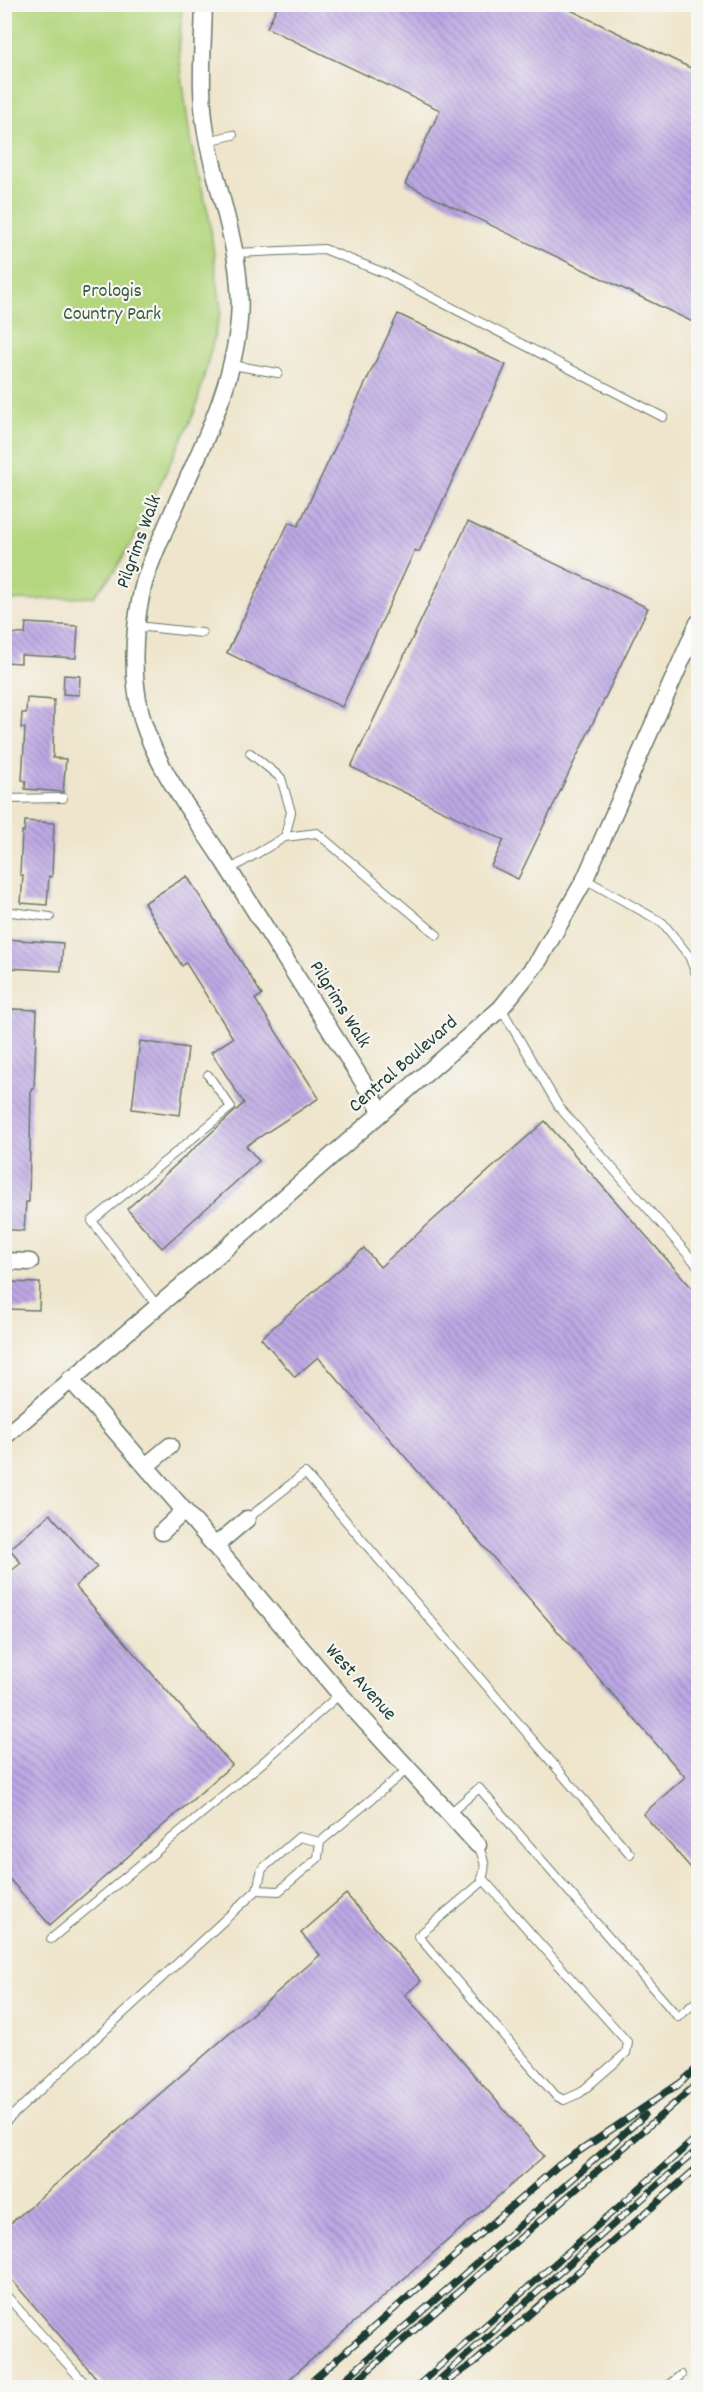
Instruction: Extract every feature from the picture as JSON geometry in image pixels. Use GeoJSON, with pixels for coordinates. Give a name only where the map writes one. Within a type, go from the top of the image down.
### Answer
{"type":"FeatureCollection","features":[{"type":"Feature","properties":{"kind":"street","name":"Pilgrims Walk"},"geometry":{"type":"LineString","coordinates":[[204,4],[202,100],[207,141],[236,254],[239,318],[232,365],[208,435],[155,552],[142,589],[134,645],[135,675],[143,720],[163,770],[382,1112]]}},
{"type":"Feature","properties":{"kind":"street","name":"Central Boulevard"},"geometry":{"type":"LineString","coordinates":[[4,1437],[501,1008],[539,960],[585,879],[699,623]]}},
{"type":"Feature","properties":{"kind":"street"},"geometry":{"type":"LineString","coordinates":[[4,1261],[30,1262]]}},
{"type":"Feature","properties":{"kind":"street","name":"West Avenue"},"geometry":{"type":"LineString","coordinates":[[70,1379],[340,1694],[478,1845]]}},
{"type":"Feature","properties":{"kind":"street"},"geometry":{"type":"LineString","coordinates":[[146,1466],[170,1446]]}},
{"type":"Feature","properties":{"kind":"street"},"geometry":{"type":"LineString","coordinates":[[162,1533],[184,1511]]}},
{"type":"Feature","properties":{"kind":"street"},"geometry":{"type":"LineString","coordinates":[[215,1546],[246,1519]]}},
{"type":"Feature","properties":{"kind":"lane"},"geometry":{"type":"LineString","coordinates":[[207,141],[233,135]]}},
{"type":"Feature","properties":{"kind":"lane"},"geometry":{"type":"LineString","coordinates":[[236,254],[324,249],[387,274],[663,417]]}},
{"type":"Feature","properties":{"kind":"lane"},"geometry":{"type":"LineString","coordinates":[[232,365],[278,374]]}},
{"type":"Feature","properties":{"kind":"lane"},"geometry":{"type":"LineString","coordinates":[[137,626],[202,633]]}},
{"type":"Feature","properties":{"kind":"lane"},"geometry":{"type":"LineString","coordinates":[[250,753],[281,778],[291,812],[285,837]]}},
{"type":"Feature","properties":{"kind":"lane"},"geometry":{"type":"LineString","coordinates":[[4,800],[63,798]]}},
{"type":"Feature","properties":{"kind":"lane"},"geometry":{"type":"LineString","coordinates":[[229,870],[285,837],[317,833],[437,935]]}},
{"type":"Feature","properties":{"kind":"lane"},"geometry":{"type":"LineString","coordinates":[[585,879],[663,923],[689,956],[699,979]]}},
{"type":"Feature","properties":{"kind":"lane"},"geometry":{"type":"LineString","coordinates":[[4,911],[50,917]]}},
{"type":"Feature","properties":{"kind":"lane"},"geometry":{"type":"LineString","coordinates":[[501,1008],[559,1107],[699,1266]]}},
{"type":"Feature","properties":{"kind":"lane"},"geometry":{"type":"LineString","coordinates":[[158,1306],[92,1221],[231,1107],[208,1075]]}},
{"type":"Feature","properties":{"kind":"lane"},"geometry":{"type":"LineString","coordinates":[[246,1519],[305,1473],[630,1854]]}},
{"type":"Feature","properties":{"kind":"lane"},"geometry":{"type":"LineString","coordinates":[[51,1939],[261,1764],[340,1694]]}},
{"type":"Feature","properties":{"kind":"lane"},"geometry":{"type":"LineString","coordinates":[[257,1890],[279,1891],[318,1858],[320,1842],[409,1768]]}},
{"type":"Feature","properties":{"kind":"lane"},"geometry":{"type":"LineString","coordinates":[[449,1814],[479,1788],[678,2017],[697,2001]]}},
{"type":"Feature","properties":{"kind":"lane"},"geometry":{"type":"LineString","coordinates":[[4,2123],[257,1890],[262,1869],[299,1837],[320,1842]]}},
{"type":"Feature","properties":{"kind":"lane"},"geometry":{"type":"LineString","coordinates":[[478,1845],[486,1867],[482,1878],[481,1883],[418,1936],[556,2096],[564,2100],[580,2093],[626,2053],[628,2043],[482,1878]]}},
{"type":"Feature","properties":{"kind":"lane"},"geometry":{"type":"LineString","coordinates":[[4,2293],[89,2388]]}},
{"type":"Feature","properties":{"kind":"lane"},"geometry":{"type":"LineString","coordinates":[[665,2388],[681,2375]]}},
{"type":"Feature","properties":{"kind":"green space","name":"Prologis Country Park"},"geometry":{"type":"Polygon","coordinates":[[[4,5],[182,5],[179,53],[191,145],[209,216],[221,311],[195,411],[134,539],[113,573],[93,597],[5,601],[4,5]]]}},
{"type":"Feature","properties":{"kind":"building"},"geometry":{"type":"Polygon","coordinates":[[[278,4],[558,4],[699,72],[699,325],[405,184],[440,110],[267,28],[278,4]]]}},
{"type":"Feature","properties":{"kind":"building"},"geometry":{"type":"Polygon","coordinates":[[[398,314],[506,365],[419,552],[415,550],[342,707],[227,653],[289,522],[298,526],[398,314]]]}},
{"type":"Feature","properties":{"kind":"building"},"geometry":{"type":"Polygon","coordinates":[[[468,522],[648,608],[518,879],[491,866],[504,840],[351,767],[468,522]]]}},
{"type":"Feature","properties":{"kind":"building"},"geometry":{"type":"Polygon","coordinates":[[[26,623],[78,626],[76,658],[21,655],[21,663],[4,662],[4,633],[25,634],[26,623]]]}},
{"type":"Feature","properties":{"kind":"building"},"geometry":{"type":"Polygon","coordinates":[[[64,675],[80,676],[79,695],[63,694],[64,675]]]}},
{"type":"Feature","properties":{"kind":"building"},"geometry":{"type":"Polygon","coordinates":[[[27,698],[54,700],[53,758],[66,759],[63,792],[25,789],[26,781],[22,780],[25,728],[21,728],[22,713],[26,713],[27,698]]]}},
{"type":"Feature","properties":{"kind":"building"},"geometry":{"type":"Polygon","coordinates":[[[25,821],[54,823],[52,877],[49,876],[47,905],[21,903],[22,831],[24,832],[25,821]]]}},
{"type":"Feature","properties":{"kind":"building"},"geometry":{"type":"Polygon","coordinates":[[[187,876],[262,995],[255,999],[319,1098],[246,1146],[259,1161],[162,1248],[127,1209],[244,1103],[211,1052],[233,1038],[186,963],[182,966],[144,903],[187,876]]]}},
{"type":"Feature","properties":{"kind":"building"},"geometry":{"type":"Polygon","coordinates":[[[4,939],[63,943],[61,971],[9,968],[9,965],[4,965],[4,939]]]}},
{"type":"Feature","properties":{"kind":"building"},"geometry":{"type":"Polygon","coordinates":[[[12,1009],[37,1010],[34,1089],[31,1089],[29,1202],[26,1202],[24,1231],[4,1229],[4,1018],[11,1018],[12,1009]]]}},
{"type":"Feature","properties":{"kind":"building"},"geometry":{"type":"Polygon","coordinates":[[[140,1041],[188,1048],[180,1115],[132,1109],[140,1041]]]}},
{"type":"Feature","properties":{"kind":"building"},"geometry":{"type":"Polygon","coordinates":[[[545,1121],[699,1296],[699,1877],[643,1814],[685,1777],[318,1357],[295,1377],[261,1338],[364,1248],[380,1267],[545,1121]]]}},
{"type":"Feature","properties":{"kind":"building"},"geometry":{"type":"Polygon","coordinates":[[[6,1282],[40,1283],[39,1310],[5,1309],[6,1282]]]}},
{"type":"Feature","properties":{"kind":"building"},"geometry":{"type":"Polygon","coordinates":[[[50,1514],[97,1567],[75,1586],[232,1765],[50,1925],[4,1873],[4,1577],[21,1563],[10,1549],[50,1514]]]}},
{"type":"Feature","properties":{"kind":"building"},"geometry":{"type":"Polygon","coordinates":[[[346,1894],[421,1981],[405,1995],[544,2156],[279,2388],[105,2388],[4,2271],[4,2229],[320,1955],[301,1933],[346,1894]]]}},
{"type":"Feature","properties":{"kind":"railway"},"geometry":{"type":"LineString","coordinates":[[676,2087],[698,2067]]}},
{"type":"Feature","properties":{"kind":"railway"},"geometry":{"type":"LineString","coordinates":[[304,2388],[559,2165],[683,2081]]}},
{"type":"Feature","properties":{"kind":"railway"},"geometry":{"type":"LineString","coordinates":[[348,2388],[698,2083]]}},
{"type":"Feature","properties":{"kind":"railway"},"geometry":{"type":"LineString","coordinates":[[335,2388],[645,2115]]}},
{"type":"Feature","properties":{"kind":"railway"},"geometry":{"type":"LineString","coordinates":[[415,2388],[698,2136]]}},
{"type":"Feature","properties":{"kind":"railway"},"geometry":{"type":"LineString","coordinates":[[430,2388],[698,2149]]}},
{"type":"Feature","properties":{"kind":"railway"},"geometry":{"type":"LineString","coordinates":[[448,2381],[475,2362],[698,2167]]}}]}
